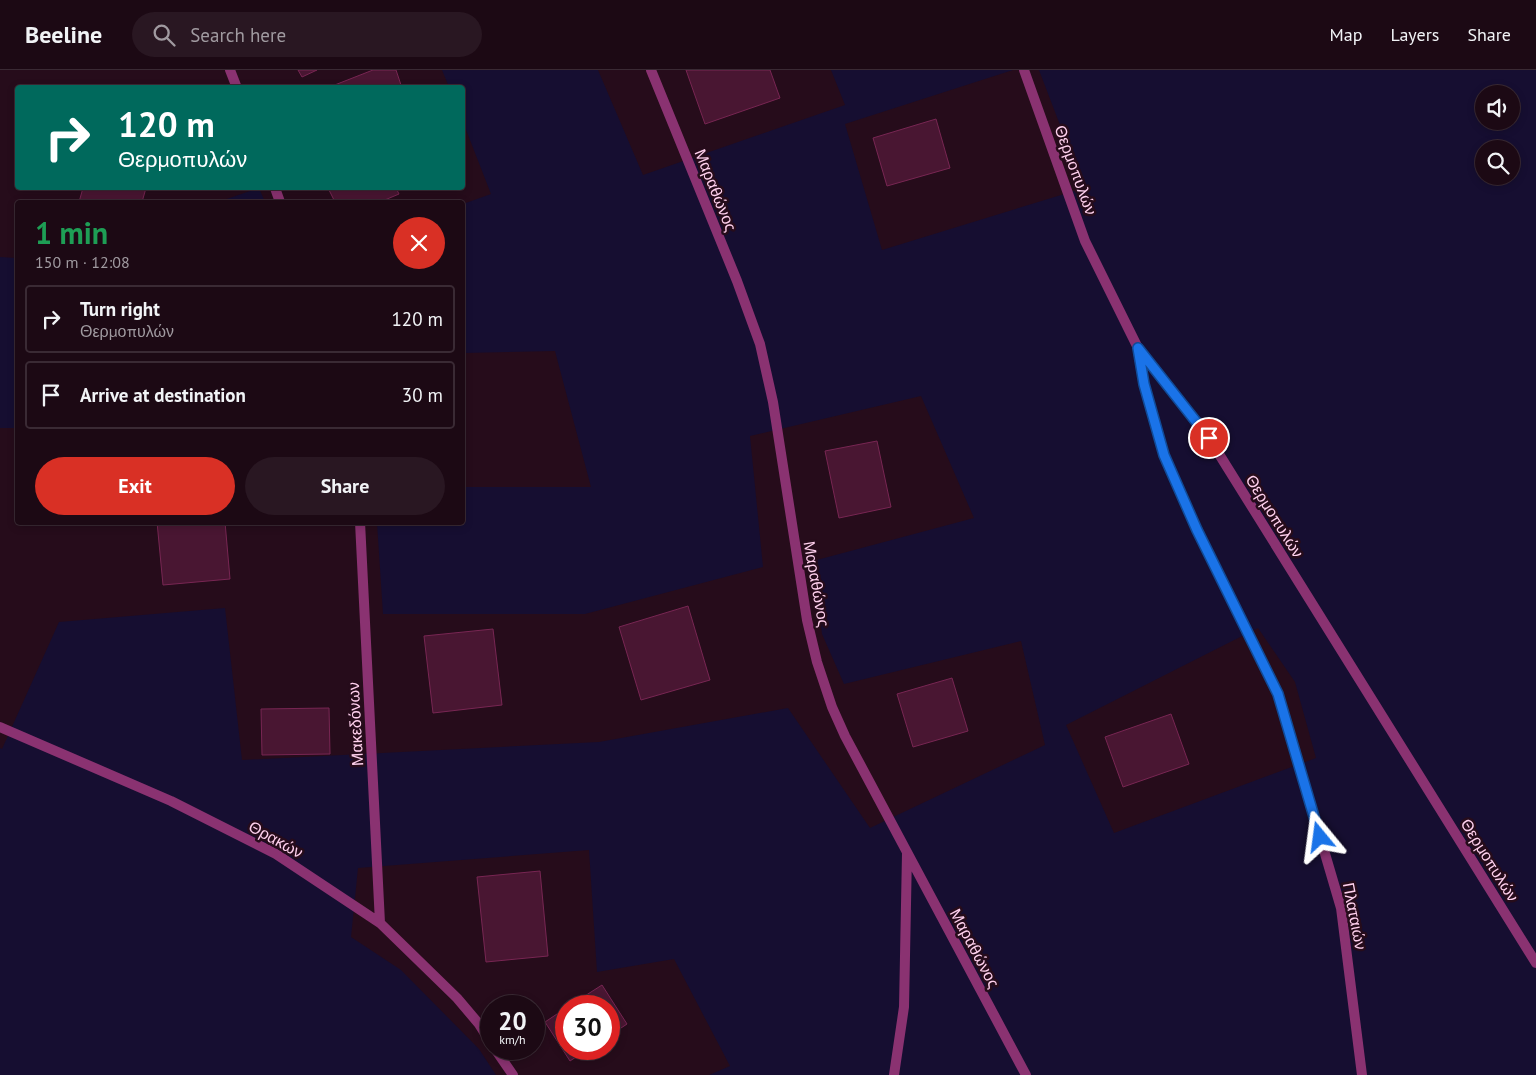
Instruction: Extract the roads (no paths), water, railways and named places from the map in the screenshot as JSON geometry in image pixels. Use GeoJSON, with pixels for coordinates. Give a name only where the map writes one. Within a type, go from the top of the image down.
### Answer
{"type":"FeatureCollection","features":[{"type":"Feature","properties":{"kind":"street"},"geometry":{"type":"LineString","coordinates":[[230,70],[236,85]]}},
{"type":"Feature","properties":{"kind":"street","name":"Μαραθώνος"},"geometry":{"type":"LineString","coordinates":[[651,70],[737,281],[760,344],[773,402],[801,589],[817,662],[832,706],[844,736],[1026,1075]]}},
{"type":"Feature","properties":{"kind":"street","name":"Θερμοπυλών"},"geometry":{"type":"LineString","coordinates":[[1024,70],[1085,241],[1138,348],[1209,438],[1536,963]]}},
{"type":"Feature","properties":{"kind":"street","name":"Πλαταιών"},"geometry":{"type":"LineString","coordinates":[[1138,348],[1144,384],[1164,455],[1197,530],[1278,694],[1342,908],[1362,1075]]}},
{"type":"Feature","properties":{"kind":"street","name":"Μακεδόνων"},"geometry":{"type":"LineString","coordinates":[[360,525],[380,923]]}},
{"type":"Feature","properties":{"kind":"street","name":"Θρακών"},"geometry":{"type":"LineString","coordinates":[[0,727],[171,801],[276,854],[380,923],[457,998],[480,1026]]}},
{"type":"Feature","properties":{"kind":"street"},"geometry":{"type":"LineString","coordinates":[[894,1075],[904,1007],[907,852]]}},
{"type":"Feature","properties":{"kind":"street"},"geometry":{"type":"LineString","coordinates":[[503,1060],[513,1075]]}}]}
